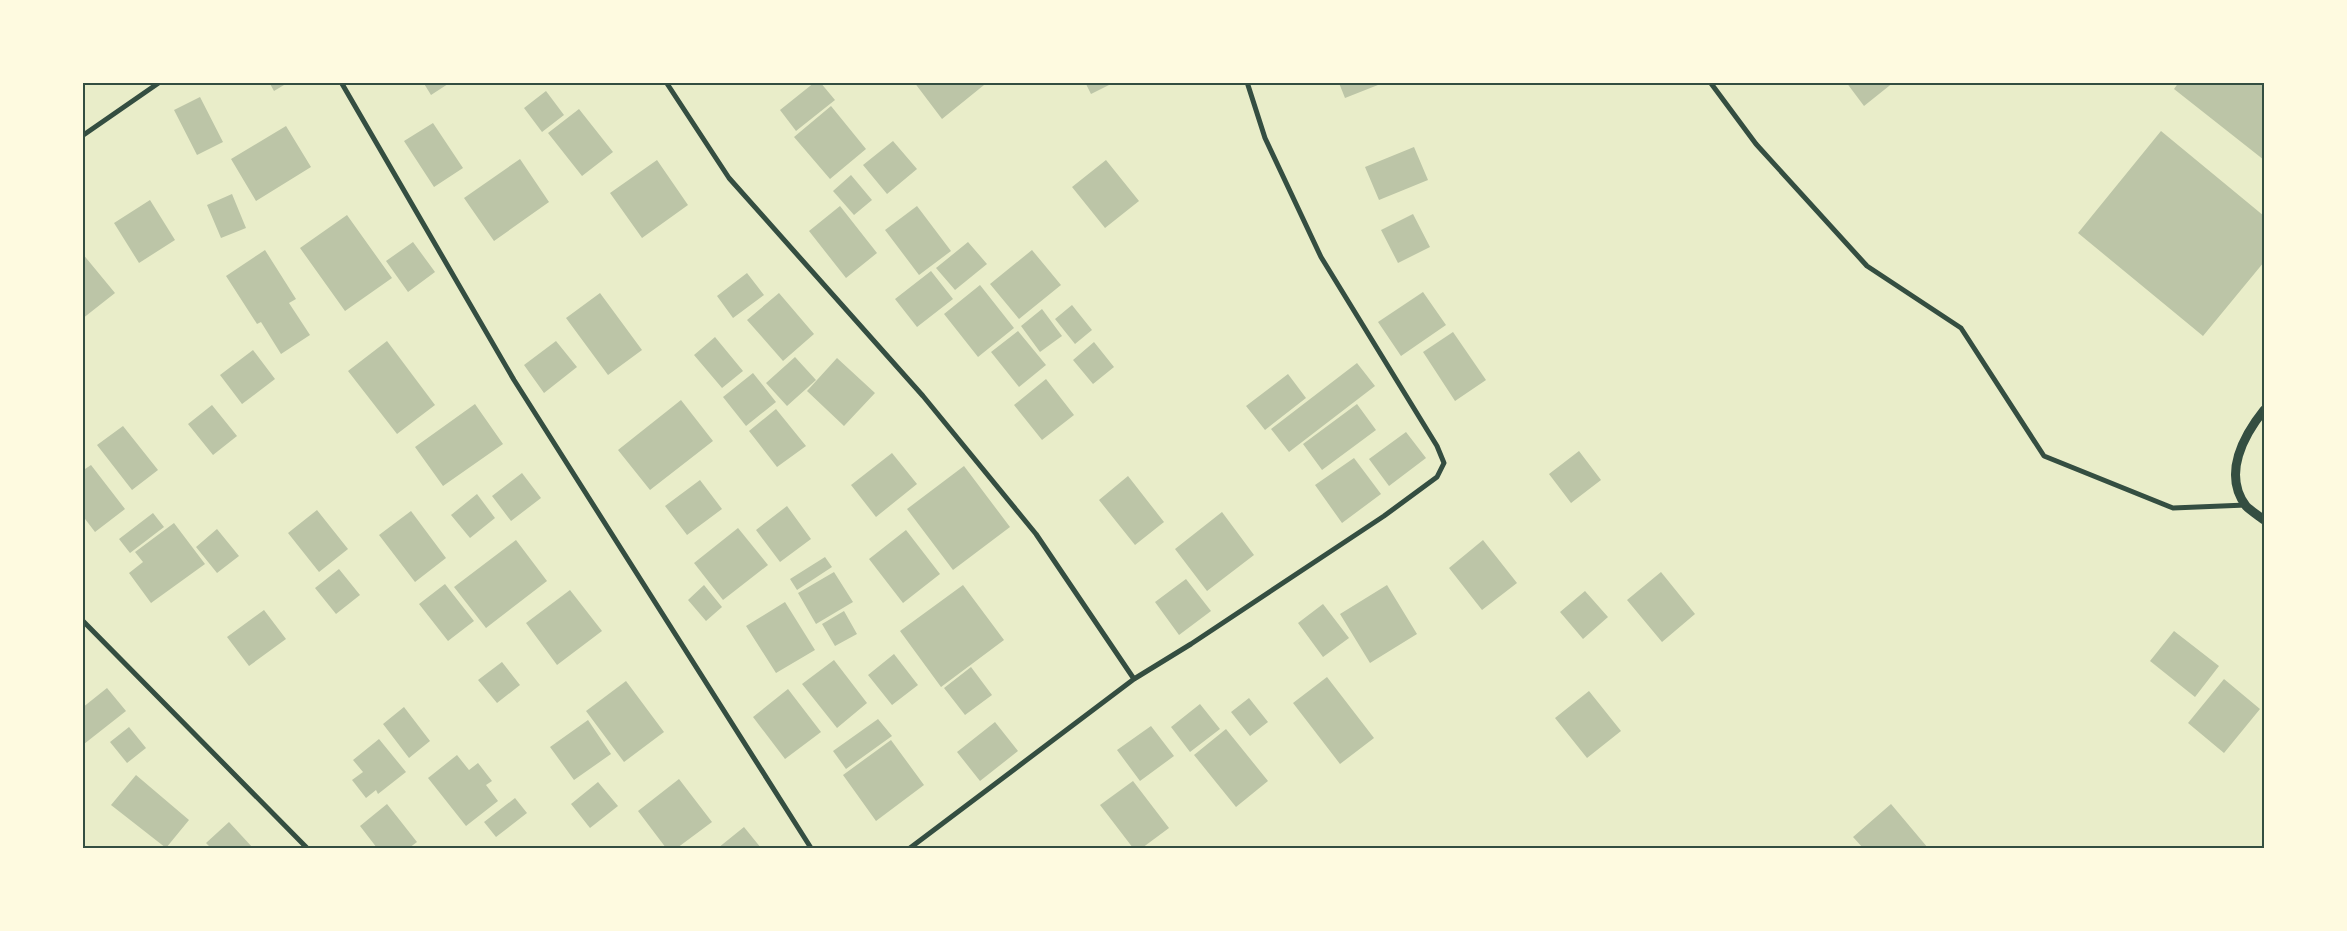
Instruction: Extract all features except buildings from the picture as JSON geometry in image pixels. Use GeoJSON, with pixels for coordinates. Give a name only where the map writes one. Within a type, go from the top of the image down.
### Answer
{"type":"FeatureCollection","features":[{"type":"Feature","properties":{"kind":"street"},"geometry":{"type":"LineString","coordinates":[[82,136],[160,82]]}},
{"type":"Feature","properties":{"kind":"street"},"geometry":{"type":"LineString","coordinates":[[341,82],[514,380],[811,848]]}},
{"type":"Feature","properties":{"kind":"street"},"geometry":{"type":"LineString","coordinates":[[666,82],[729,178],[923,396],[1036,534],[1134,679]]}},
{"type":"Feature","properties":{"kind":"street"},"geometry":{"type":"LineString","coordinates":[[910,848],[1134,679],[1191,644],[1384,516],[1437,477],[1444,463],[1437,446],[1321,257],[1265,138],[1247,82]]}},
{"type":"Feature","properties":{"kind":"street"},"geometry":{"type":"LineString","coordinates":[[1710,82],[1756,144],[1867,266],[1961,328],[2044,456],[2173,508],[2246,505]]}},
{"type":"Feature","properties":{"kind":"street"},"geometry":{"type":"LineString","coordinates":[[2264,410],[2248,429],[2236,462],[2237,484],[2246,505],[2264,520]]}},
{"type":"Feature","properties":{"kind":"street"},"geometry":{"type":"LineString","coordinates":[[82,620],[307,848]]}}]}
